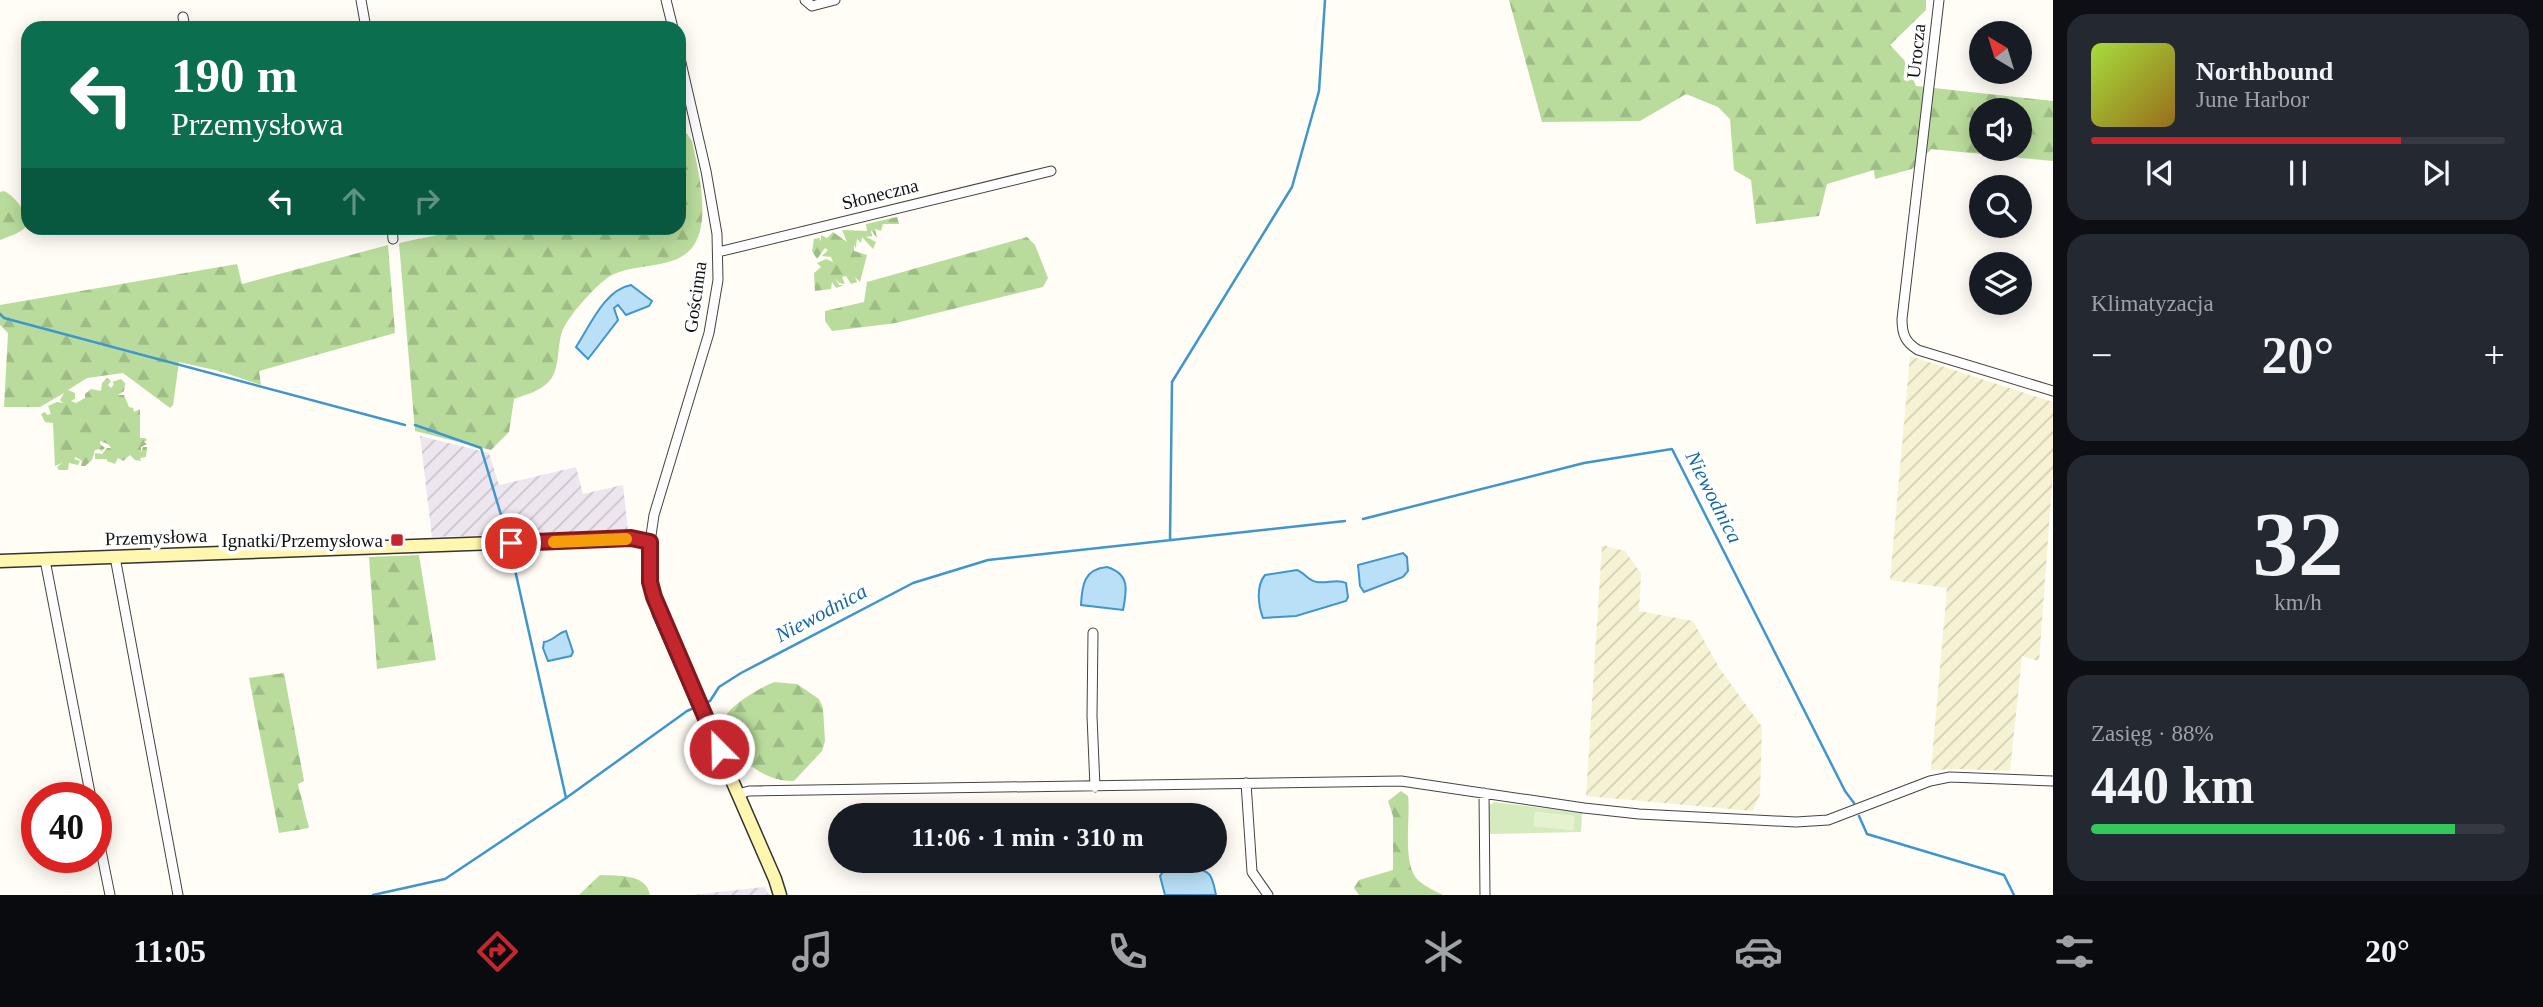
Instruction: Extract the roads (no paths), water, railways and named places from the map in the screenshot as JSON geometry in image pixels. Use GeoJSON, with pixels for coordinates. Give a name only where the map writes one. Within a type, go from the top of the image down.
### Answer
{"type":"FeatureCollection","features":[{"type":"Feature","properties":{"kind":"street"},"geometry":{"type":"LineString","coordinates":[[361,0],[363,21]]}},
{"type":"Feature","properties":{"kind":"street"},"geometry":{"type":"LineString","coordinates":[[666,0],[671,21]]}},
{"type":"Feature","properties":{"kind":"street"},"geometry":{"type":"LineString","coordinates":[[805,0],[813,6],[835,0]]}},
{"type":"Feature","properties":{"kind":"street","name":"Urocza"},"geometry":{"type":"LineString","coordinates":[[1939,0],[1902,333],[1909,345],[1918,350],[2053,391]]}},
{"type":"Feature","properties":{"kind":"street"},"geometry":{"type":"LineString","coordinates":[[183,17],[184,21]]}},
{"type":"Feature","properties":{"kind":"street","name":"Gościnna"},"geometry":{"type":"LineString","coordinates":[[650,542],[654,515],[709,333],[718,280],[718,252],[706,171],[686,84]]}},
{"type":"Feature","properties":{"kind":"street","name":"Słoneczna"},"geometry":{"type":"LineString","coordinates":[[718,252],[1051,171]]}},
{"type":"Feature","properties":{"kind":"street"},"geometry":{"type":"LineString","coordinates":[[392,235],[393,239]]}},
{"type":"Feature","properties":{"kind":"street","name":"Przemysłowa"},"geometry":{"type":"LineString","coordinates":[[0,561],[631,538],[650,542]]}},
{"type":"Feature","properties":{"kind":"street"},"geometry":{"type":"LineString","coordinates":[[650,542],[650,582],[654,597],[780,895]]}},
{"type":"Feature","properties":{"kind":"street"},"geometry":{"type":"LineString","coordinates":[[115,557],[178,895]]}},
{"type":"Feature","properties":{"kind":"street"},"geometry":{"type":"LineString","coordinates":[[45,560],[88,782]]}},
{"type":"Feature","properties":{"kind":"street"},"geometry":{"type":"LineString","coordinates":[[1093,633],[1091,716],[1096,787]]}},
{"type":"Feature","properties":{"kind":"street"},"geometry":{"type":"LineString","coordinates":[[738,794],[749,791],[883,788],[1401,781],[1639,814],[1796,822],[1828,820],[1930,780],[1950,777],[2053,781]]}},
{"type":"Feature","properties":{"kind":"street"},"geometry":{"type":"LineString","coordinates":[[1246,783],[1252,872],[1268,895]]}},
{"type":"Feature","properties":{"kind":"street"},"geometry":{"type":"LineString","coordinates":[[1484,793],[1485,895]]}},
{"type":"Feature","properties":{"kind":"street"},"geometry":{"type":"LineString","coordinates":[[106,873],[110,895]]}},
{"type":"Feature","properties":{"kind":"street"},"geometry":{"type":"LineString","coordinates":[[775,879],[788,895]]}},
{"type":"Feature","properties":{"kind":"water"},"geometry":{"type":"Polygon","coordinates":[[[631,285],[652,301],[649,306],[626,315],[618,305],[614,308],[618,320],[588,359],[576,347],[592,319],[613,294],[631,285]]]}},
{"type":"Feature","properties":{"kind":"water"},"geometry":{"type":"Polygon","coordinates":[[[1403,553],[1407,557],[1408,571],[1403,577],[1364,592],[1360,586],[1358,565],[1403,553]]]}},
{"type":"Feature","properties":{"kind":"water"},"geometry":{"type":"Polygon","coordinates":[[[1107,567],[1123,578],[1126,589],[1123,610],[1081,605],[1086,579],[1093,571],[1107,567]]]}},
{"type":"Feature","properties":{"kind":"water"},"geometry":{"type":"Polygon","coordinates":[[[1297,570],[1314,581],[1346,583],[1346,601],[1296,616],[1263,618],[1259,596],[1262,579],[1265,575],[1297,570]]]}},
{"type":"Feature","properties":{"kind":"water"},"geometry":{"type":"Polygon","coordinates":[[[566,631],[573,652],[571,656],[548,661],[543,648],[544,642],[566,631]]]}},
{"type":"Feature","properties":{"kind":"water"},"geometry":{"type":"Polygon","coordinates":[[[1162,873],[1208,873],[1216,895],[1165,895],[1160,876],[1162,873]]]}},
{"type":"Feature","properties":{"kind":"waterway"},"geometry":{"type":"LineString","coordinates":[[1170,540],[1172,382],[1292,187],[1319,91],[1325,0]]}},
{"type":"Feature","properties":{"kind":"waterway"},"geometry":{"type":"LineString","coordinates":[[0,314],[4,318],[405,425]]}},
{"type":"Feature","properties":{"kind":"waterway"},"geometry":{"type":"LineString","coordinates":[[415,425],[481,448],[507,535]]}},
{"type":"Feature","properties":{"kind":"waterway","name":"Niewodnica"},"geometry":{"type":"LineString","coordinates":[[1363,519],[1584,463],[1672,449],[1845,791],[1854,803]]}},
{"type":"Feature","properties":{"kind":"waterway","name":"Niewodnica"},"geometry":{"type":"LineString","coordinates":[[702,704],[710,701],[719,687],[741,673],[913,583],[988,560],[1345,521]]}},
{"type":"Feature","properties":{"kind":"waterway"},"geometry":{"type":"LineString","coordinates":[[511,552],[566,798]]}},
{"type":"Feature","properties":{"kind":"waterway","name":"Niewodnica"},"geometry":{"type":"LineString","coordinates":[[373,895],[445,879],[696,707]]}},
{"type":"Feature","properties":{"kind":"waterway","name":"Niewodnica"},"geometry":{"type":"LineString","coordinates":[[1859,816],[1867,834],[2004,875],[2014,895]]}},
{"type":"Feature","properties":{"kind":"place","name":"Ignatki/Przemysłowa"},"geometry":{"type":"Point","coordinates":[397,540]}}]}
